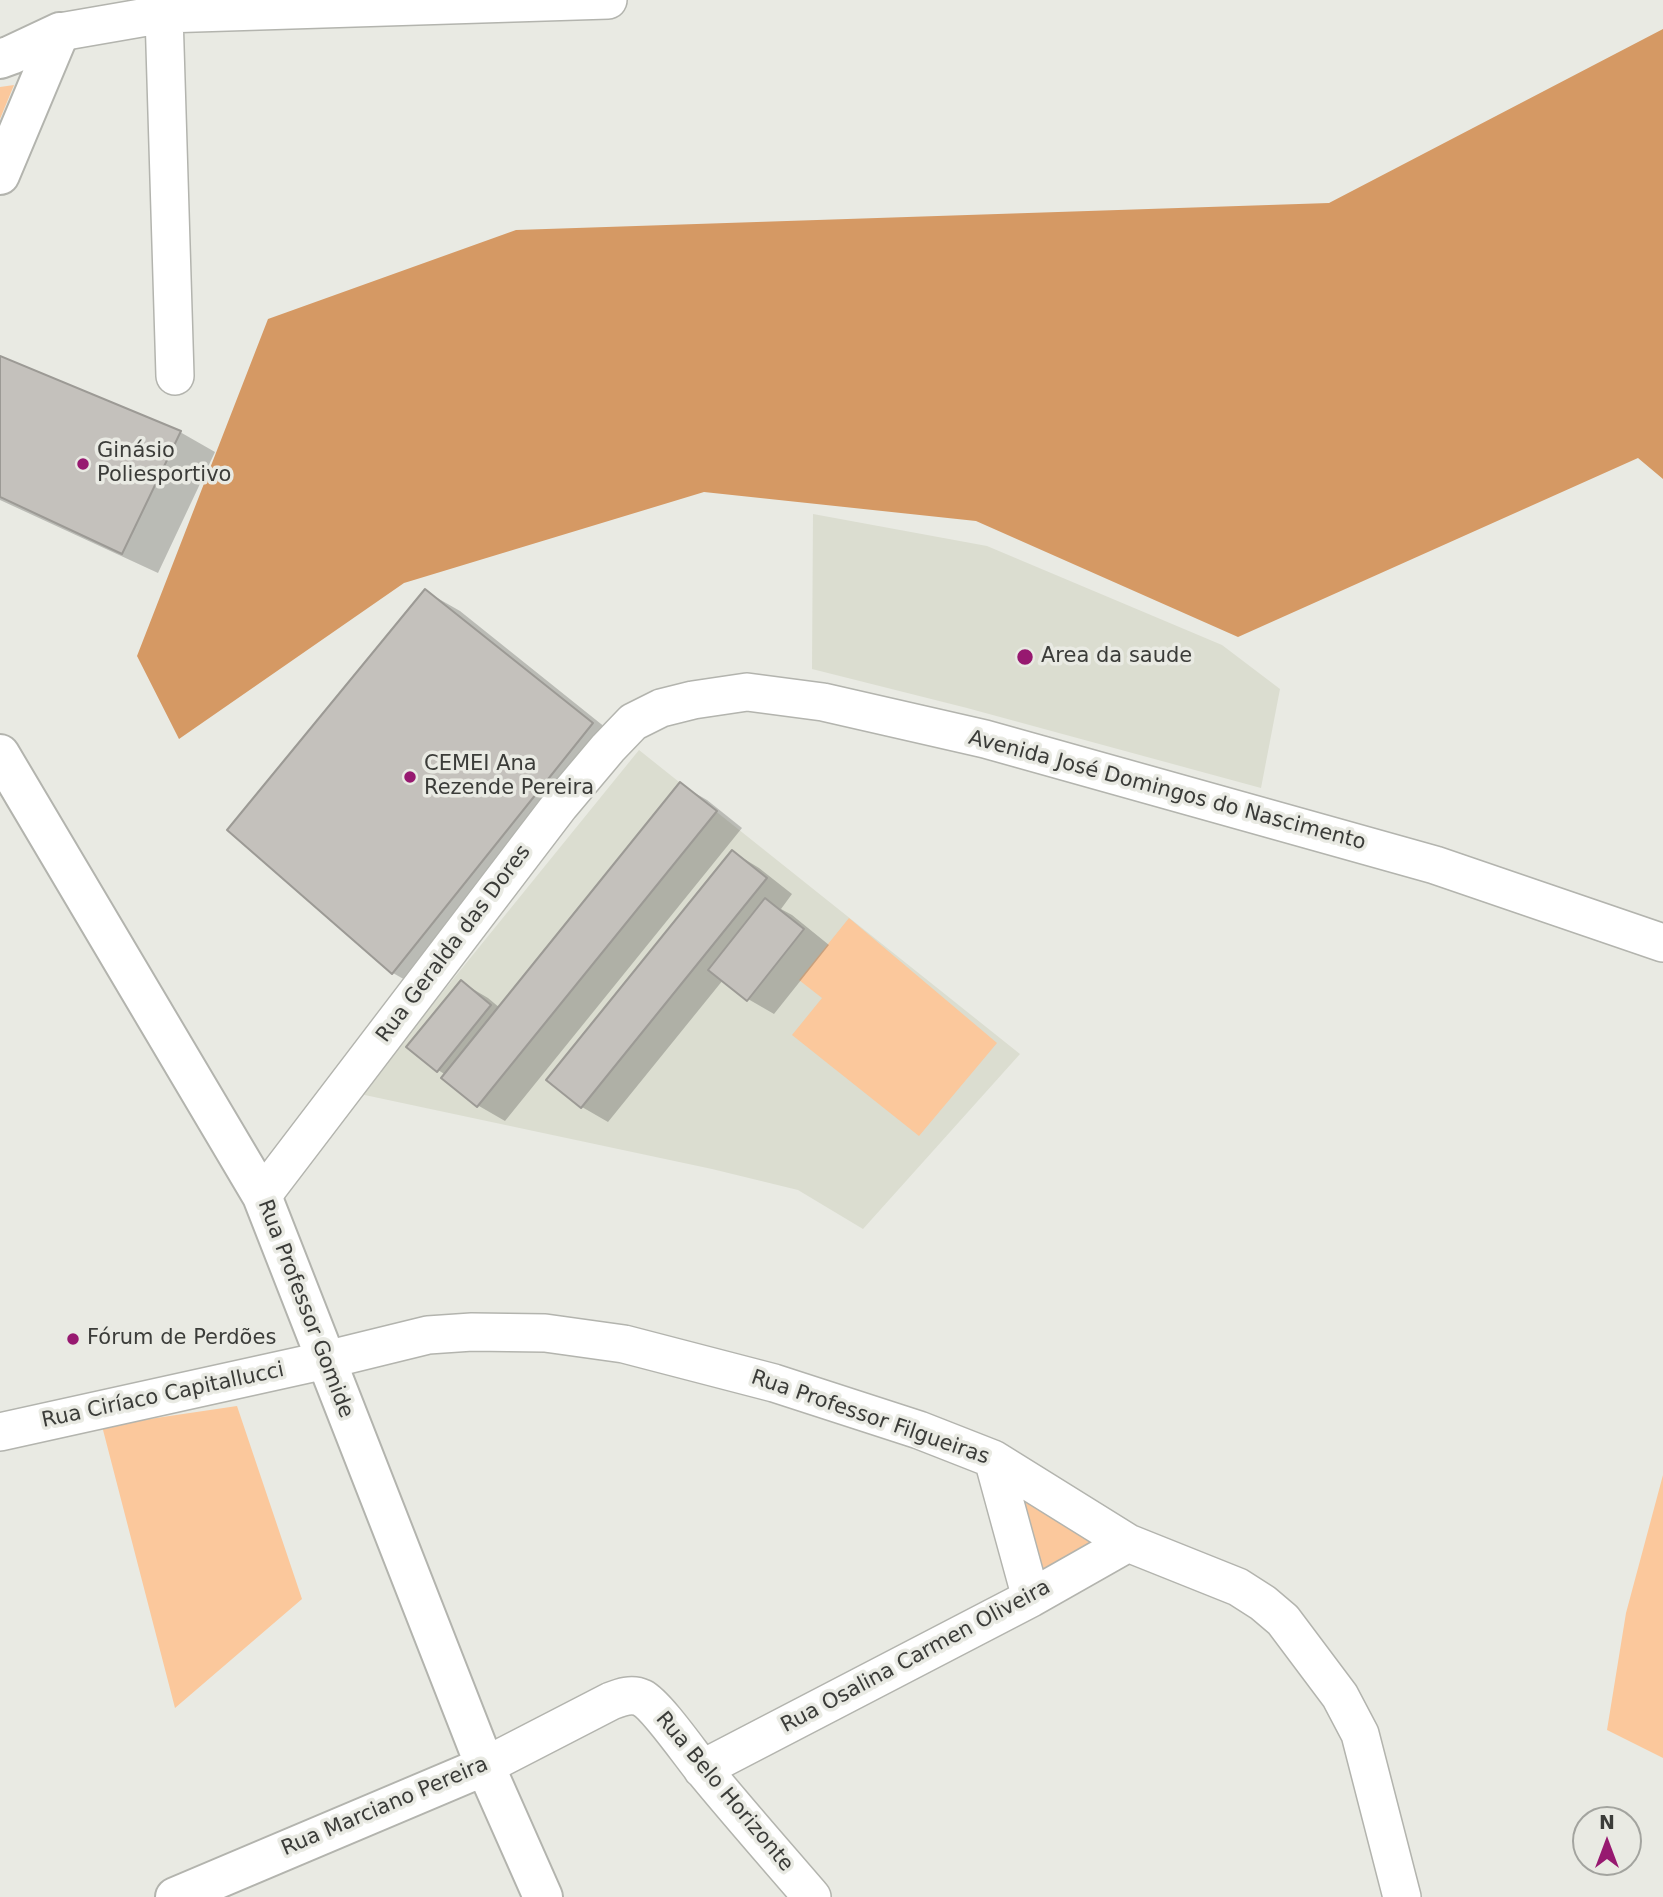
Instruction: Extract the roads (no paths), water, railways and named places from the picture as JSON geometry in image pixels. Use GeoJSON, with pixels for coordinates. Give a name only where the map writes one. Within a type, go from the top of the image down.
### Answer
{"type":"FeatureCollection","features":[{"type":"Feature","properties":{"kind":"street"},"geometry":{"type":"LineString","coordinates":[[0,175],[60,32],[82,0]]}},
{"type":"Feature","properties":{"kind":"street"},"geometry":{"type":"LineString","coordinates":[[0,59],[60,32],[164,15],[608,0]]}},
{"type":"Feature","properties":{"kind":"street"},"geometry":{"type":"LineString","coordinates":[[164,15],[175,376]]}},
{"type":"Feature","properties":{"kind":"street","name":"Avenida José Domingos do Nascimento"},"geometry":{"type":"LineString","coordinates":[[661,708],[692,700],[747,692],[823,702],[985,739],[1434,865],[1663,943]]}},
{"type":"Feature","properties":{"kind":"street","name":"Rua Geralda das Dores"},"geometry":{"type":"LineString","coordinates":[[262,1196],[560,805],[633,722],[661,708]]}},
{"type":"Feature","properties":{"kind":"street","name":"Rua Professor Gomide"},"geometry":{"type":"LineString","coordinates":[[0,754],[262,1196],[485,1766],[543,1897]]}},
{"type":"Feature","properties":{"kind":"street","name":"Rua Professor Filgueiras"},"geometry":{"type":"LineString","coordinates":[[326,1360],[428,1335],[472,1332],[545,1333],[624,1344],[774,1383],[919,1430],[993,1459],[1128,1543],[1238,1587],[1263,1602],[1283,1620],[1340,1696],[1360,1734],[1402,1897]]}},
{"type":"Feature","properties":{"kind":"street","name":"Rua Ciríaco Capitallucci"},"geometry":{"type":"LineString","coordinates":[[0,1432],[326,1360]]}},
{"type":"Feature","properties":{"kind":"street"},"geometry":{"type":"LineString","coordinates":[[993,1459],[1031,1598]]}},
{"type":"Feature","properties":{"kind":"street","name":"Rua Osalina Carmen Oliveira"},"geometry":{"type":"LineString","coordinates":[[702,1769],[1031,1598],[1128,1543]]}},
{"type":"Feature","properties":{"kind":"street","name":"Rua Belo Horizonte"},"geometry":{"type":"LineString","coordinates":[[592,1711],[624,1696],[643,1698],[812,1897]]}},
{"type":"Feature","properties":{"kind":"street","name":"Rua Marciano Pereira"},"geometry":{"type":"LineString","coordinates":[[175,1897],[485,1766],[592,1711]]}},
{"type":"Feature","properties":{"kind":"place","name":"Ginásio Poliesportivo"},"geometry":{"type":"Point","coordinates":[83,464]}},
{"type":"Feature","properties":{"kind":"place","name":"Area da saude"},"geometry":{"type":"Point","coordinates":[1025,657]}},
{"type":"Feature","properties":{"kind":"place","name":"CEMEI Ana Rezende Pereira"},"geometry":{"type":"Point","coordinates":[410,777]}},
{"type":"Feature","properties":{"kind":"place","name":"Fórum de Perdões"},"geometry":{"type":"Point","coordinates":[73,1339]}}]}
